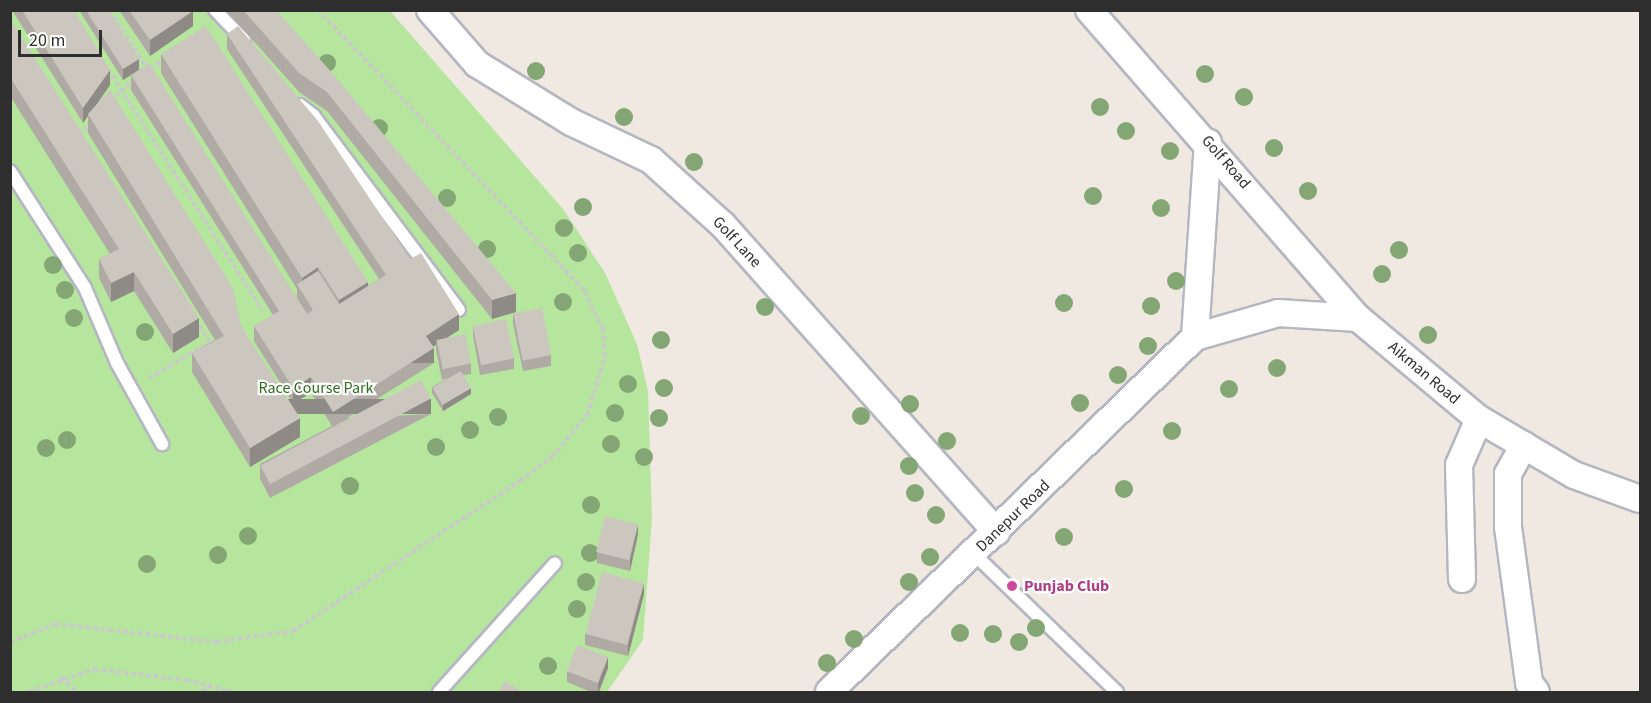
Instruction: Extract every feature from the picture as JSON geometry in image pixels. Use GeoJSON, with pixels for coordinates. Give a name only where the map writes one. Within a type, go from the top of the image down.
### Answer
{"type":"FeatureCollection","features":[{"type":"Feature","properties":{"kind":"street","name":"Golf Lane"},"geometry":{"type":"LineString","coordinates":[[430,10],[477,64],[571,122],[651,160],[723,225],[997,532]]}},
{"type":"Feature","properties":{"kind":"street","name":"Golf Road"},"geometry":{"type":"LineString","coordinates":[[1089,10],[1208,142],[1358,318]]}},
{"type":"Feature","properties":{"kind":"street"},"geometry":{"type":"LineString","coordinates":[[1208,142],[1195,337],[1278,313],[1358,318]]}},
{"type":"Feature","properties":{"kind":"street","name":"Aikman Road"},"geometry":{"type":"LineString","coordinates":[[1358,318],[1479,419],[1574,475],[1641,499]]}},
{"type":"Feature","properties":{"kind":"street","name":"Danepur Road"},"geometry":{"type":"LineString","coordinates":[[835,690],[1195,337]]}},
{"type":"Feature","properties":{"kind":"street"},"geometry":{"type":"LineString","coordinates":[[1462,579],[1459,465],[1479,419]]}},
{"type":"Feature","properties":{"kind":"street"},"geometry":{"type":"LineString","coordinates":[[1524,445],[1508,474],[1508,527],[1529,683],[1536,693]]}},
{"type":"Feature","properties":{"kind":"lane"},"geometry":{"type":"LineString","coordinates":[[215,10],[255,53]]}},
{"type":"Feature","properties":{"kind":"lane"},"geometry":{"type":"LineString","coordinates":[[289,94],[314,116],[459,309]]}},
{"type":"Feature","properties":{"kind":"lane"},"geometry":{"type":"LineString","coordinates":[[10,171],[85,288],[126,379],[162,444]]}},
{"type":"Feature","properties":{"kind":"lane"},"geometry":{"type":"LineString","coordinates":[[974,554],[1117,693]]}},
{"type":"Feature","properties":{"kind":"lane"},"geometry":{"type":"LineString","coordinates":[[439,693],[555,563]]}},
{"type":"Feature","properties":{"kind":"path"},"geometry":{"type":"LineString","coordinates":[[110,10],[155,80]]}},
{"type":"Feature","properties":{"kind":"path"},"geometry":{"type":"LineString","coordinates":[[10,642],[56,624],[216,642],[293,631],[520,481],[552,457],[587,415],[605,356],[603,330],[584,290],[318,10]]}},
{"type":"Feature","properties":{"kind":"path"},"geometry":{"type":"LineString","coordinates":[[107,104],[121,89],[168,58]]}},
{"type":"Feature","properties":{"kind":"path"},"geometry":{"type":"LineString","coordinates":[[102,59],[263,311]]}},
{"type":"Feature","properties":{"kind":"path"},"geometry":{"type":"LineString","coordinates":[[79,136],[100,112]]}},
{"type":"Feature","properties":{"kind":"path"},"geometry":{"type":"LineString","coordinates":[[73,126],[85,146]]}},
{"type":"Feature","properties":{"kind":"path"},"geometry":{"type":"LineString","coordinates":[[126,379],[147,379],[210,342],[191,313]]}},
{"type":"Feature","properties":{"kind":"path"},"geometry":{"type":"LineString","coordinates":[[29,693],[61,677],[94,669],[210,686],[232,693]]}},
{"type":"Feature","properties":{"kind":"path"},"geometry":{"type":"LineString","coordinates":[[61,677],[77,693]]}},
{"type":"Feature","properties":{"kind":"path"},"geometry":{"type":"LineString","coordinates":[[202,693],[210,686]]}},
{"type":"Feature","properties":{"kind":"green space","name":"Race Course Park"},"geometry":{"type":"Polygon","coordinates":[[[11,11],[390,11],[563,209],[605,273],[637,344],[648,391],[652,518],[643,640],[607,692],[11,692],[11,11]]]}},
{"type":"Feature","properties":{"kind":"building"},"geometry":{"type":"Polygon","coordinates":[[[22,10],[74,10],[110,70],[83,108],[22,10]]]}},
{"type":"Feature","properties":{"kind":"building"},"geometry":{"type":"Polygon","coordinates":[[[86,10],[108,10],[139,59],[123,69],[86,10]]]}},
{"type":"Feature","properties":{"kind":"building"},"geometry":{"type":"Polygon","coordinates":[[[129,10],[192,10],[193,11],[150,40],[129,10]]]}},
{"type":"Feature","properties":{"kind":"building"},"geometry":{"type":"Polygon","coordinates":[[[243,10],[276,10],[334,75],[516,293],[492,300],[327,92],[299,73],[243,10]]]}},
{"type":"Feature","properties":{"kind":"building"},"geometry":{"type":"Polygon","coordinates":[[[10,19],[199,318],[173,334],[134,272],[111,283],[99,259],[119,249],[10,77],[10,19]]]}},
{"type":"Feature","properties":{"kind":"building"},"geometry":{"type":"Polygon","coordinates":[[[206,26],[368,282],[339,300],[318,267],[302,278],[161,54],[206,26]]]}},
{"type":"Feature","properties":{"kind":"building"},"geometry":{"type":"Polygon","coordinates":[[[238,26],[318,121],[410,259],[421,253],[459,314],[426,336],[434,348],[333,412],[311,377],[293,388],[254,326],[279,311],[131,75],[149,63],[307,314],[313,310],[297,284],[318,271],[339,304],[386,275],[227,34],[238,26]]]}},
{"type":"Feature","properties":{"kind":"building"},"geometry":{"type":"Polygon","coordinates":[[[110,90],[233,288],[241,326],[300,418],[250,448],[192,353],[224,336],[88,114],[110,90]]]}},
{"type":"Feature","properties":{"kind":"building"},"geometry":{"type":"Polygon","coordinates":[[[542,308],[551,355],[523,361],[514,314],[542,308]]]}},
{"type":"Feature","properties":{"kind":"building"},"geometry":{"type":"Polygon","coordinates":[[[506,319],[514,358],[481,365],[473,326],[506,319]]]}},
{"type":"Feature","properties":{"kind":"building"},"geometry":{"type":"Polygon","coordinates":[[[465,334],[471,363],[443,369],[437,340],[465,334]]]}},
{"type":"Feature","properties":{"kind":"building"},"geometry":{"type":"Polygon","coordinates":[[[461,371],[471,388],[442,405],[432,388],[461,371]]]}},
{"type":"Feature","properties":{"kind":"building"},"geometry":{"type":"Polygon","coordinates":[[[421,380],[431,399],[270,484],[260,465],[421,380]]]}},
{"type":"Feature","properties":{"kind":"building"},"geometry":{"type":"Polygon","coordinates":[[[605,516],[638,524],[629,560],[596,552],[605,516]]]}},
{"type":"Feature","properties":{"kind":"building"},"geometry":{"type":"Polygon","coordinates":[[[602,572],[644,583],[627,645],[585,634],[602,572]]]}},
{"type":"Feature","properties":{"kind":"building"},"geometry":{"type":"Polygon","coordinates":[[[577,645],[608,657],[598,683],[567,671],[577,645]]]}},
{"type":"Feature","properties":{"kind":"building"},"geometry":{"type":"Polygon","coordinates":[[[505,681],[524,693],[498,693],[505,681]]]}},
{"type":"Feature","properties":{"kind":"place","name":"Punjab Club"},"geometry":{"type":"Point","coordinates":[1012,586]}}]}
